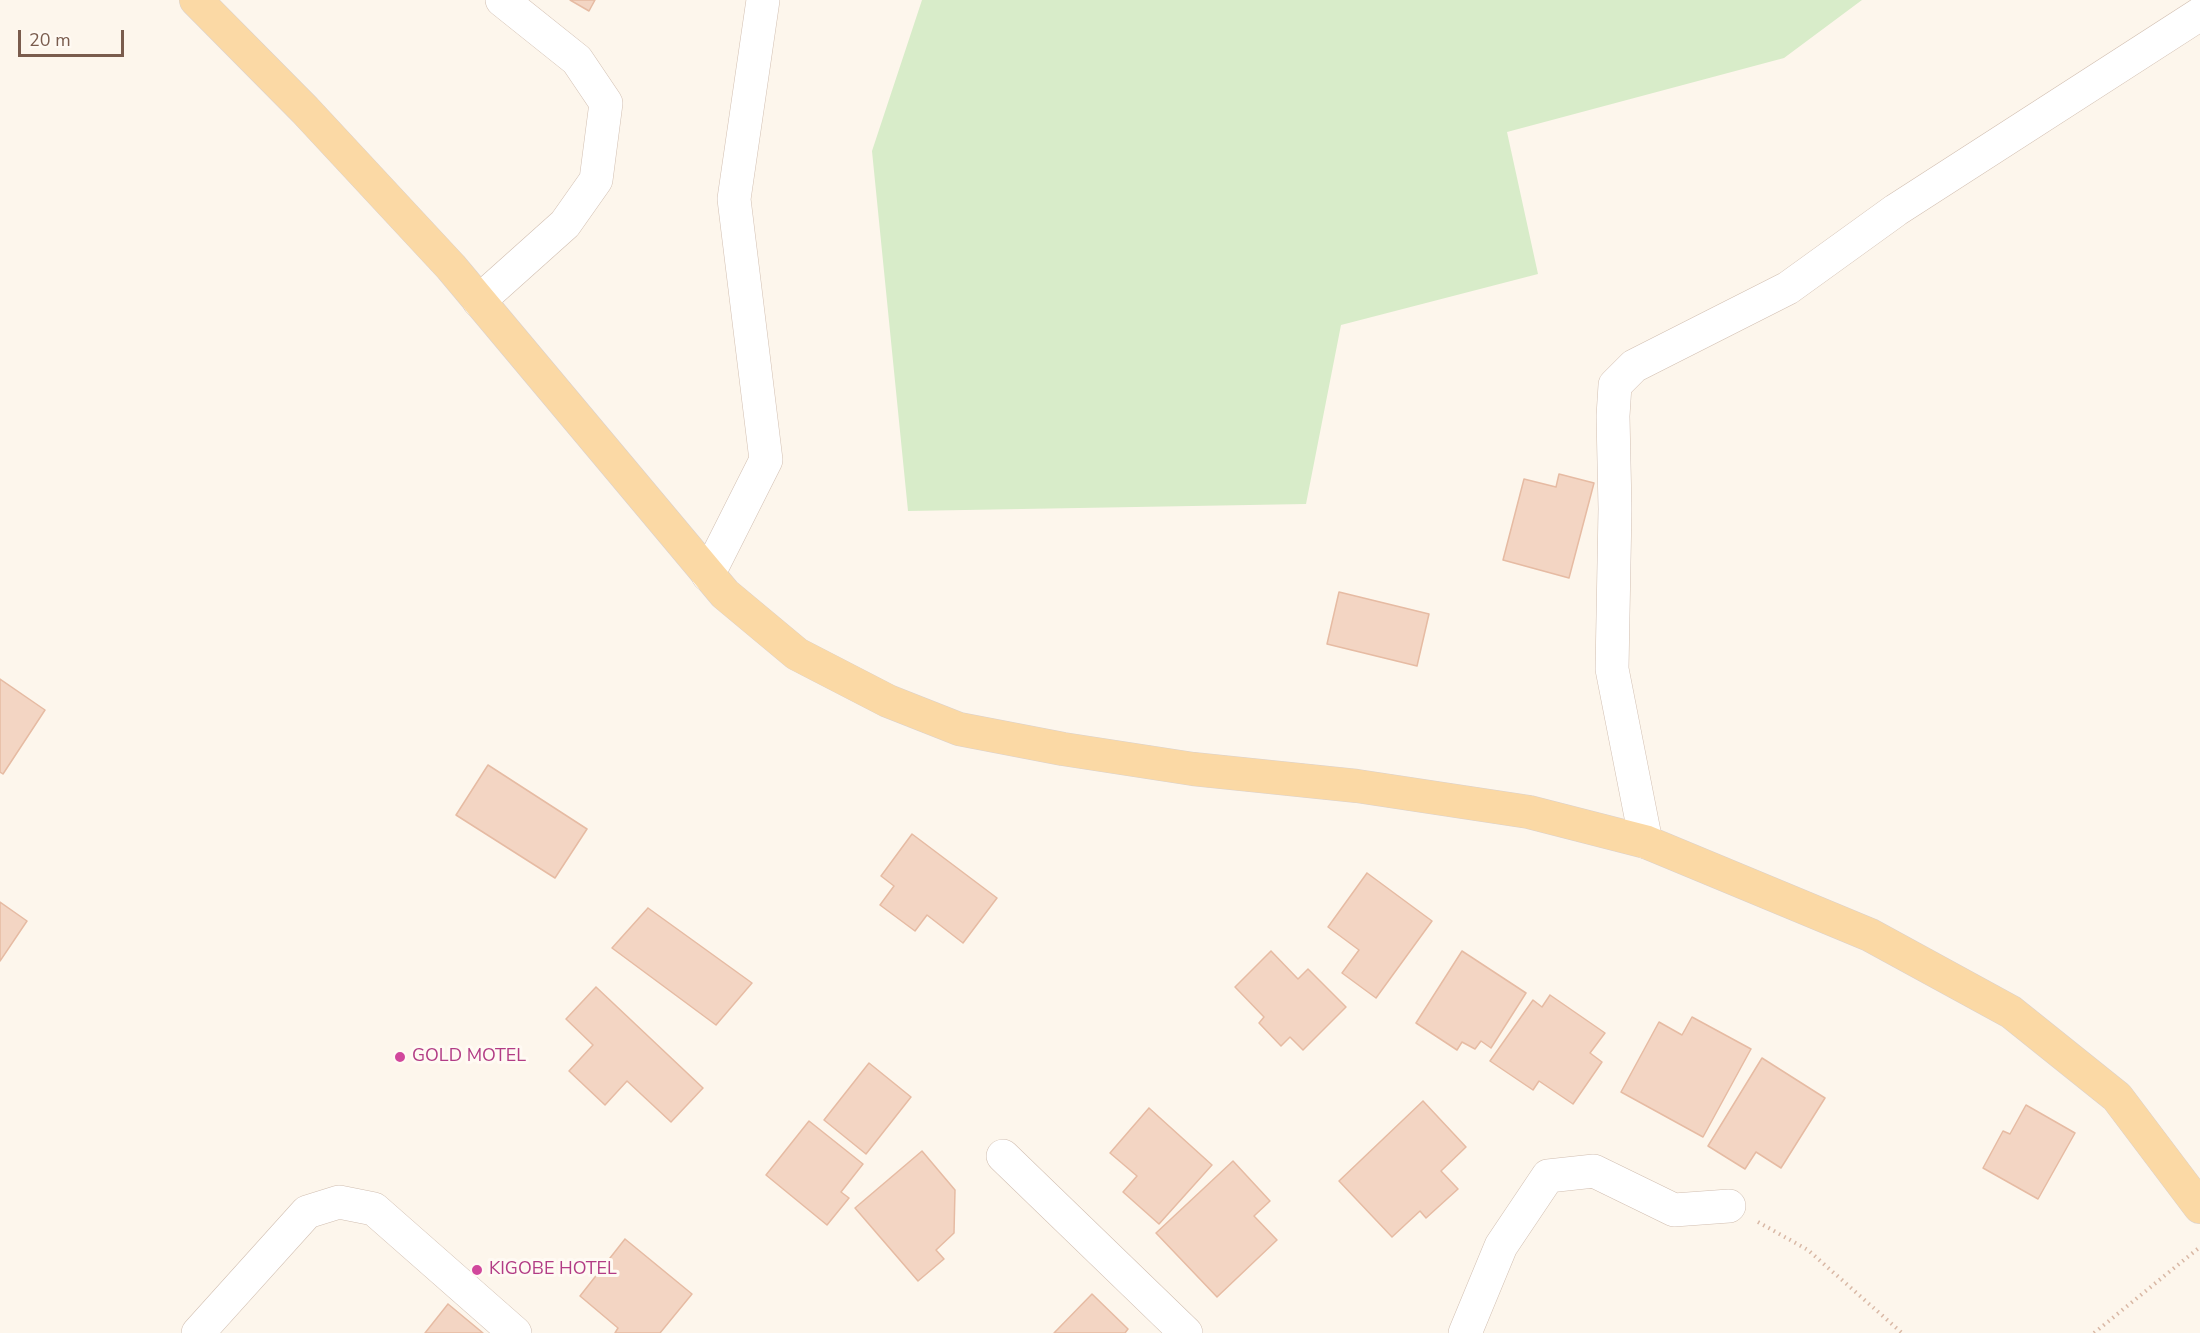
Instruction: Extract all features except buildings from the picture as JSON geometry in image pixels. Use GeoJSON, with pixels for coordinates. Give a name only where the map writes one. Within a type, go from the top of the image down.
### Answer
{"type":"FeatureCollection","features":[{"type":"Feature","properties":{"kind":"main road"},"geometry":{"type":"LineString","coordinates":[[196,0],[305,110],[451,267],[725,594],[797,654],[888,701],[959,729],[1063,749],[1193,769],[1358,786],[1529,812],[1646,842],[1870,935],[2011,1012],[2117,1097],[2200,1207]]}},
{"type":"Feature","properties":{"kind":"street"},"geometry":{"type":"LineString","coordinates":[[479,301],[565,224],[597,180],[606,102],[577,60],[502,0]]}},
{"type":"Feature","properties":{"kind":"street"},"geometry":{"type":"LineString","coordinates":[[708,575],[766,460],[734,199],[763,0]]}},
{"type":"Feature","properties":{"kind":"street"},"geometry":{"type":"LineString","coordinates":[[1646,842],[1612,669],[1616,509],[1613,416],[1615,385],[1634,366],[1788,288],[1896,210],[2200,14]]}},
{"type":"Feature","properties":{"kind":"street"},"geometry":{"type":"LineString","coordinates":[[1003,1156],[1186,1333]]}},
{"type":"Feature","properties":{"kind":"street"},"geometry":{"type":"LineString","coordinates":[[1465,1333],[1501,1246],[1548,1176],[1594,1171],[1674,1210],[1729,1206]]}},
{"type":"Feature","properties":{"kind":"street"},"geometry":{"type":"LineString","coordinates":[[198,1333],[307,1212],[339,1202],[374,1209],[515,1333]]}},
{"type":"Feature","properties":{"kind":"path"},"geometry":{"type":"LineString","coordinates":[[1729,1206],[1808,1250],[1902,1333]]}},
{"type":"Feature","properties":{"kind":"path"},"geometry":{"type":"LineString","coordinates":[[2094,1333],[2200,1247]]}},
{"type":"Feature","properties":{"kind":"green space"},"geometry":{"type":"Polygon","coordinates":[[[922,0],[1862,0],[1784,58],[1507,132],[1538,274],[1341,325],[1306,504],[908,511],[872,151],[922,0]]]}},
{"type":"Feature","properties":{"kind":"place","name":"GOLD MOTEL"},"geometry":{"type":"Point","coordinates":[400,1057]}},
{"type":"Feature","properties":{"kind":"place","name":"KIGOBE HOTEL"},"geometry":{"type":"Point","coordinates":[477,1270]}}]}
